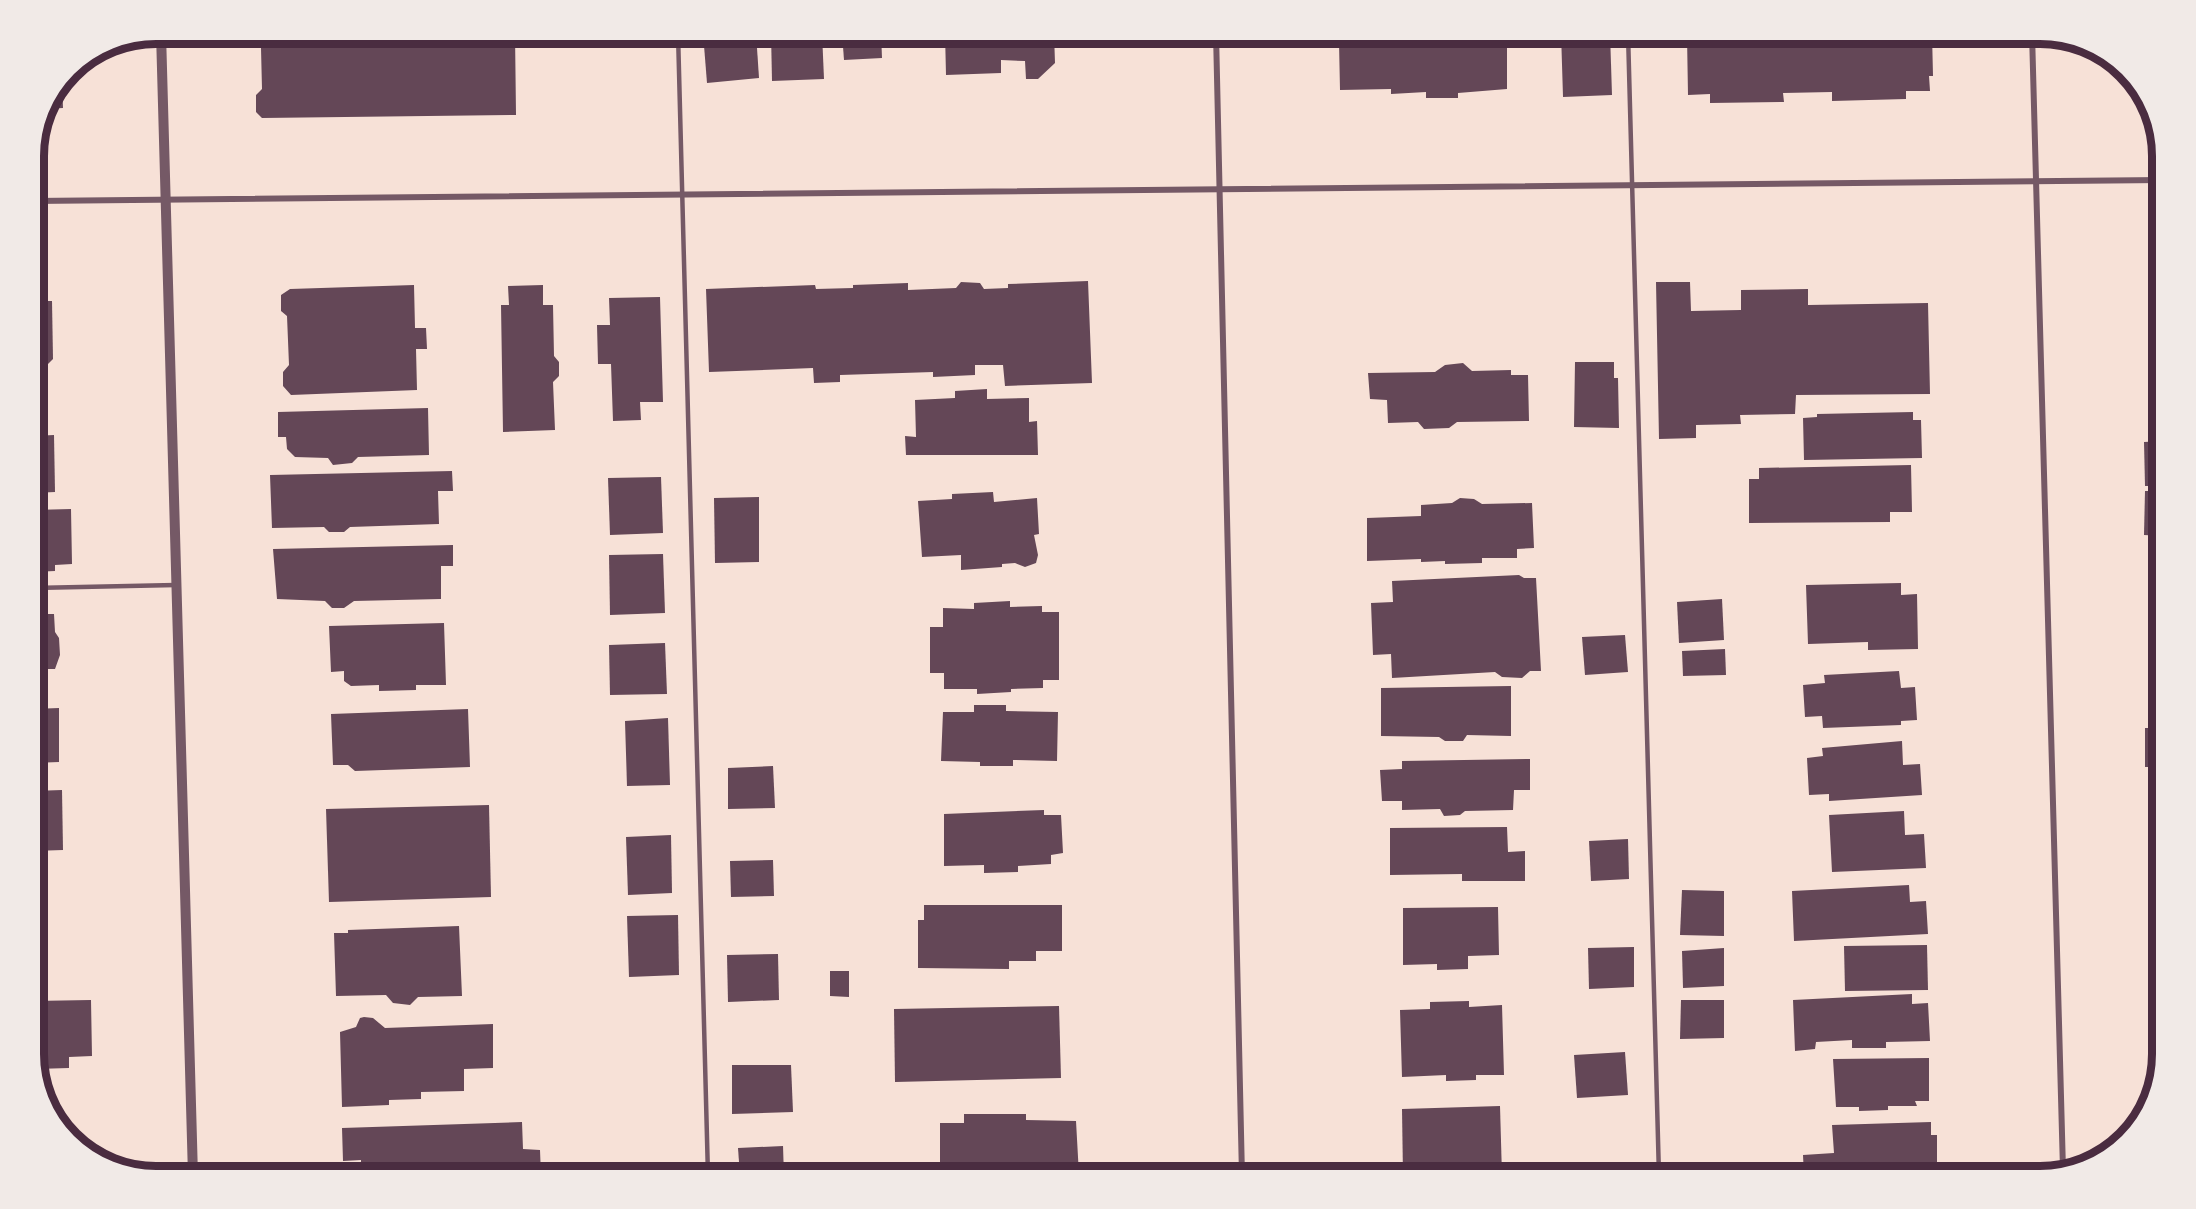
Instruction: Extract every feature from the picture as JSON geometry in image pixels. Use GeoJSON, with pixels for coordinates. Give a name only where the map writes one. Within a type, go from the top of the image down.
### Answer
{"type":"FeatureCollection","features":[{"type":"Feature","properties":{"kind":"street"},"geometry":{"type":"LineString","coordinates":[[161,44],[193,1166]]}},
{"type":"Feature","properties":{"kind":"street"},"geometry":{"type":"LineString","coordinates":[[1216,44],[1242,1166]]}},
{"type":"Feature","properties":{"kind":"street"},"geometry":{"type":"LineString","coordinates":[[2032,44],[2063,1163]]}},
{"type":"Feature","properties":{"kind":"street"},"geometry":{"type":"LineString","coordinates":[[44,201],[2152,180]]}},
{"type":"Feature","properties":{"kind":"lane"},"geometry":{"type":"LineString","coordinates":[[678,44],[708,1166]]}},
{"type":"Feature","properties":{"kind":"lane"},"geometry":{"type":"LineString","coordinates":[[1628,44],[1659,1166]]}},
{"type":"Feature","properties":{"kind":"lane"},"geometry":{"type":"LineString","coordinates":[[44,588],[176,585]]}},
{"type":"Feature","properties":{"kind":"building"},"geometry":{"type":"Polygon","coordinates":[[[255,44],[515,44],[516,115],[262,118],[256,112],[256,95],[262,89],[261,48],[257,48],[255,44]]]}},
{"type":"Feature","properties":{"kind":"building"},"geometry":{"type":"Polygon","coordinates":[[[704,44],[757,44],[759,78],[707,83],[704,44]]]}},
{"type":"Feature","properties":{"kind":"building"},"geometry":{"type":"Polygon","coordinates":[[[771,44],[822,44],[824,79],[772,81],[771,44]]]}},
{"type":"Feature","properties":{"kind":"building"},"geometry":{"type":"Polygon","coordinates":[[[843,44],[881,44],[882,58],[844,60],[843,44]]]}},
{"type":"Feature","properties":{"kind":"building"},"geometry":{"type":"Polygon","coordinates":[[[945,44],[1054,44],[1055,63],[1038,79],[1026,79],[1025,61],[1001,60],[1001,73],[946,75],[945,44]]]}},
{"type":"Feature","properties":{"kind":"building"},"geometry":{"type":"Polygon","coordinates":[[[1339,44],[1507,44],[1507,89],[1458,93],[1458,98],[1426,98],[1426,92],[1391,94],[1391,89],[1340,90],[1339,44]]]}},
{"type":"Feature","properties":{"kind":"building"},"geometry":{"type":"Polygon","coordinates":[[[1561,44],[1610,44],[1612,95],[1563,97],[1561,44]]]}},
{"type":"Feature","properties":{"kind":"building"},"geometry":{"type":"Polygon","coordinates":[[[1687,44],[1932,44],[1933,76],[1929,76],[1930,91],[1906,91],[1906,99],[1832,101],[1832,92],[1783,93],[1784,102],[1710,103],[1710,94],[1688,95],[1687,44]]]}},
{"type":"Feature","properties":{"kind":"building"},"geometry":{"type":"Polygon","coordinates":[[[62,92],[63,108],[54,108],[62,92]]]}},
{"type":"Feature","properties":{"kind":"building"},"geometry":{"type":"Polygon","coordinates":[[[1088,281],[1092,383],[1005,386],[1003,365],[975,365],[975,375],[933,377],[933,372],[840,375],[840,382],[814,383],[813,368],[709,372],[706,289],[815,285],[816,289],[853,288],[853,285],[908,283],[908,290],[956,288],[961,282],[980,283],[984,289],[1008,288],[1008,284],[1088,281]]]}},
{"type":"Feature","properties":{"kind":"building"},"geometry":{"type":"Polygon","coordinates":[[[1656,282],[1690,282],[1691,311],[1741,310],[1741,290],[1808,289],[1808,305],[1928,303],[1930,394],[1796,395],[1795,414],[1740,415],[1741,424],[1696,425],[1696,438],[1659,439],[1656,282]]]}},
{"type":"Feature","properties":{"kind":"building"},"geometry":{"type":"Polygon","coordinates":[[[414,285],[415,328],[426,328],[427,349],[416,349],[417,390],[291,395],[283,386],[283,372],[289,365],[287,316],[281,311],[281,295],[290,289],[414,285]]]}},
{"type":"Feature","properties":{"kind":"building"},"geometry":{"type":"Polygon","coordinates":[[[543,285],[543,305],[553,305],[554,356],[559,362],[559,376],[553,382],[555,430],[503,432],[501,305],[509,305],[508,286],[543,285]]]}},
{"type":"Feature","properties":{"kind":"building"},"geometry":{"type":"Polygon","coordinates":[[[660,297],[663,402],[640,402],[641,420],[613,421],[611,364],[598,364],[597,325],[610,325],[609,298],[660,297]]]}},
{"type":"Feature","properties":{"kind":"building"},"geometry":{"type":"Polygon","coordinates":[[[44,301],[52,301],[53,359],[44,368],[44,301]]]}},
{"type":"Feature","properties":{"kind":"building"},"geometry":{"type":"Polygon","coordinates":[[[2151,333],[2152,333],[2152,382],[2151,333]]]}},
{"type":"Feature","properties":{"kind":"building"},"geometry":{"type":"Polygon","coordinates":[[[1575,362],[1614,362],[1614,378],[1618,378],[1619,428],[1574,427],[1575,362]]]}},
{"type":"Feature","properties":{"kind":"building"},"geometry":{"type":"Polygon","coordinates":[[[1463,363],[1472,371],[1511,370],[1511,375],[1528,375],[1529,421],[1457,422],[1449,428],[1424,429],[1418,422],[1388,423],[1387,400],[1370,399],[1368,373],[1435,372],[1445,365],[1463,363]]]}},
{"type":"Feature","properties":{"kind":"building"},"geometry":{"type":"Polygon","coordinates":[[[987,389],[987,399],[1029,398],[1029,422],[1037,421],[1038,455],[906,455],[905,436],[916,437],[915,400],[955,398],[955,391],[987,389]]]}},
{"type":"Feature","properties":{"kind":"building"},"geometry":{"type":"Polygon","coordinates":[[[2149,399],[2152,399],[2152,425],[2150,425],[2149,399]]]}},
{"type":"Feature","properties":{"kind":"building"},"geometry":{"type":"Polygon","coordinates":[[[428,408],[429,455],[358,457],[352,463],[333,465],[328,458],[295,457],[287,449],[286,437],[278,437],[278,412],[428,408]]]}},
{"type":"Feature","properties":{"kind":"building"},"geometry":{"type":"Polygon","coordinates":[[[1913,412],[1913,420],[1921,420],[1922,458],[1804,460],[1803,418],[1817,417],[1817,414],[1913,412]]]}},
{"type":"Feature","properties":{"kind":"building"},"geometry":{"type":"Polygon","coordinates":[[[44,435],[54,435],[55,492],[44,492],[44,435]]]}},
{"type":"Feature","properties":{"kind":"building"},"geometry":{"type":"Polygon","coordinates":[[[2144,442],[2152,442],[2152,486],[2145,486],[2144,442]]]}},
{"type":"Feature","properties":{"kind":"building"},"geometry":{"type":"Polygon","coordinates":[[[1911,465],[1912,512],[1890,512],[1890,522],[1749,523],[1749,479],[1759,479],[1759,468],[1911,465]]]}},
{"type":"Feature","properties":{"kind":"building"},"geometry":{"type":"Polygon","coordinates":[[[452,471],[453,491],[438,491],[439,524],[350,527],[344,532],[329,532],[324,527],[272,528],[270,475],[452,471]]]}},
{"type":"Feature","properties":{"kind":"building"},"geometry":{"type":"Polygon","coordinates":[[[661,477],[663,533],[610,535],[608,478],[661,477]]]}},
{"type":"Feature","properties":{"kind":"building"},"geometry":{"type":"Polygon","coordinates":[[[2145,491],[2152,491],[2152,535],[2144,535],[2145,491]]]}},
{"type":"Feature","properties":{"kind":"building"},"geometry":{"type":"Polygon","coordinates":[[[993,492],[994,502],[1037,498],[1039,534],[1034,535],[1038,555],[1036,563],[1025,567],[1015,563],[1002,564],[1002,567],[961,570],[961,555],[922,557],[918,501],[952,499],[952,494],[993,492]]]}},
{"type":"Feature","properties":{"kind":"building"},"geometry":{"type":"Polygon","coordinates":[[[759,497],[759,562],[715,563],[714,498],[759,497]]]}},
{"type":"Feature","properties":{"kind":"building"},"geometry":{"type":"Polygon","coordinates":[[[1460,498],[1474,499],[1482,504],[1532,503],[1534,548],[1517,549],[1517,558],[1482,558],[1482,563],[1445,564],[1445,561],[1421,562],[1421,559],[1367,561],[1367,518],[1421,516],[1421,505],[1452,503],[1460,498]]]}},
{"type":"Feature","properties":{"kind":"building"},"geometry":{"type":"Polygon","coordinates":[[[71,509],[72,564],[55,565],[55,571],[44,572],[44,510],[71,509]]]}},
{"type":"Feature","properties":{"kind":"building"},"geometry":{"type":"Polygon","coordinates":[[[453,545],[453,566],[441,566],[441,599],[354,601],[344,608],[332,608],[325,601],[277,599],[273,549],[453,545]]]}},
{"type":"Feature","properties":{"kind":"building"},"geometry":{"type":"Polygon","coordinates":[[[663,554],[665,613],[610,615],[609,555],[663,554]]]}},
{"type":"Feature","properties":{"kind":"building"},"geometry":{"type":"Polygon","coordinates":[[[1519,575],[1524,578],[1536,578],[1541,671],[1530,671],[1522,678],[1502,677],[1495,672],[1392,678],[1391,654],[1373,655],[1371,603],[1393,602],[1392,581],[1519,575]]]}},
{"type":"Feature","properties":{"kind":"building"},"geometry":{"type":"Polygon","coordinates":[[[1901,583],[1901,595],[1917,594],[1918,649],[1868,650],[1868,642],[1808,644],[1806,585],[1901,583]]]}},
{"type":"Feature","properties":{"kind":"building"},"geometry":{"type":"Polygon","coordinates":[[[1722,599],[1724,640],[1679,643],[1677,602],[1722,599]]]}},
{"type":"Feature","properties":{"kind":"building"},"geometry":{"type":"Polygon","coordinates":[[[1010,601],[1010,607],[1042,606],[1042,612],[1059,612],[1059,680],[1043,680],[1043,688],[1011,689],[1011,692],[977,694],[977,689],[944,689],[944,673],[930,673],[930,627],[943,627],[943,608],[974,609],[974,603],[1010,601]]]}},
{"type":"Feature","properties":{"kind":"building"},"geometry":{"type":"Polygon","coordinates":[[[44,614],[54,614],[55,632],[59,638],[60,655],[55,669],[44,669],[44,614]]]}},
{"type":"Feature","properties":{"kind":"building"},"geometry":{"type":"Polygon","coordinates":[[[444,623],[446,685],[416,685],[416,690],[379,691],[379,685],[351,686],[344,681],[344,671],[331,672],[329,626],[444,623]]]}},
{"type":"Feature","properties":{"kind":"building"},"geometry":{"type":"Polygon","coordinates":[[[1625,635],[1628,672],[1585,675],[1582,637],[1625,635]]]}},
{"type":"Feature","properties":{"kind":"building"},"geometry":{"type":"Polygon","coordinates":[[[665,643],[667,694],[610,695],[609,645],[665,643]]]}},
{"type":"Feature","properties":{"kind":"building"},"geometry":{"type":"Polygon","coordinates":[[[1725,649],[1726,675],[1683,676],[1682,651],[1725,649]]]}},
{"type":"Feature","properties":{"kind":"building"},"geometry":{"type":"Polygon","coordinates":[[[1899,671],[1901,688],[1915,687],[1917,720],[1901,721],[1901,725],[1823,728],[1822,716],[1805,717],[1803,685],[1825,683],[1824,675],[1899,671]]]}},
{"type":"Feature","properties":{"kind":"building"},"geometry":{"type":"Polygon","coordinates":[[[1511,686],[1511,736],[1467,735],[1463,741],[1445,741],[1439,737],[1381,736],[1381,688],[1511,686]]]}},
{"type":"Feature","properties":{"kind":"building"},"geometry":{"type":"Polygon","coordinates":[[[974,705],[1006,705],[1006,711],[1058,712],[1057,761],[1013,760],[1013,766],[980,766],[980,762],[941,761],[943,712],[974,712],[974,705]]]}},
{"type":"Feature","properties":{"kind":"building"},"geometry":{"type":"Polygon","coordinates":[[[59,708],[59,762],[44,763],[44,709],[59,708]]]}},
{"type":"Feature","properties":{"kind":"building"},"geometry":{"type":"Polygon","coordinates":[[[468,709],[470,767],[355,771],[348,765],[333,765],[331,714],[468,709]]]}},
{"type":"Feature","properties":{"kind":"building"},"geometry":{"type":"Polygon","coordinates":[[[668,718],[670,785],[627,786],[625,721],[668,718]]]}},
{"type":"Feature","properties":{"kind":"building"},"geometry":{"type":"Polygon","coordinates":[[[2145,728],[2152,728],[2152,767],[2145,767],[2145,728]]]}},
{"type":"Feature","properties":{"kind":"building"},"geometry":{"type":"Polygon","coordinates":[[[1902,741],[1903,765],[1920,764],[1922,795],[1829,801],[1829,794],[1809,795],[1807,758],[1823,756],[1822,748],[1902,741]]]}},
{"type":"Feature","properties":{"kind":"building"},"geometry":{"type":"Polygon","coordinates":[[[1530,759],[1530,790],[1514,790],[1513,810],[1465,811],[1460,815],[1444,816],[1440,809],[1402,810],[1402,801],[1382,801],[1380,770],[1402,769],[1402,761],[1530,759]]]}},
{"type":"Feature","properties":{"kind":"building"},"geometry":{"type":"Polygon","coordinates":[[[773,766],[775,808],[728,809],[728,768],[773,766]]]}},
{"type":"Feature","properties":{"kind":"building"},"geometry":{"type":"Polygon","coordinates":[[[62,790],[63,850],[44,851],[44,791],[62,790]]]}},
{"type":"Feature","properties":{"kind":"building"},"geometry":{"type":"Polygon","coordinates":[[[489,805],[491,897],[329,902],[326,809],[489,805]]]}},
{"type":"Feature","properties":{"kind":"building"},"geometry":{"type":"Polygon","coordinates":[[[1044,810],[1044,815],[1061,815],[1063,853],[1051,855],[1051,864],[1018,866],[1018,872],[984,873],[984,865],[944,866],[944,814],[1044,810]]]}},
{"type":"Feature","properties":{"kind":"building"},"geometry":{"type":"Polygon","coordinates":[[[1904,811],[1905,835],[1924,834],[1926,868],[1832,872],[1829,815],[1904,811]]]}},
{"type":"Feature","properties":{"kind":"building"},"geometry":{"type":"Polygon","coordinates":[[[1507,827],[1508,852],[1525,851],[1525,881],[1462,881],[1462,874],[1390,875],[1390,828],[1507,827]]]}},
{"type":"Feature","properties":{"kind":"building"},"geometry":{"type":"Polygon","coordinates":[[[671,835],[672,893],[628,895],[626,837],[671,835]]]}},
{"type":"Feature","properties":{"kind":"building"},"geometry":{"type":"Polygon","coordinates":[[[1628,839],[1629,879],[1591,881],[1589,841],[1628,839]]]}},
{"type":"Feature","properties":{"kind":"building"},"geometry":{"type":"Polygon","coordinates":[[[773,860],[774,896],[731,897],[730,861],[773,860]]]}},
{"type":"Feature","properties":{"kind":"building"},"geometry":{"type":"Polygon","coordinates":[[[1909,885],[1910,902],[1926,901],[1928,934],[1794,941],[1792,891],[1909,885]]]}},
{"type":"Feature","properties":{"kind":"building"},"geometry":{"type":"Polygon","coordinates":[[[1682,890],[1724,891],[1724,936],[1680,935],[1682,890]]]}},
{"type":"Feature","properties":{"kind":"building"},"geometry":{"type":"Polygon","coordinates":[[[924,905],[1062,905],[1062,951],[1036,951],[1036,961],[1009,961],[1009,969],[918,968],[918,920],[924,920],[924,905]]]}},
{"type":"Feature","properties":{"kind":"building"},"geometry":{"type":"Polygon","coordinates":[[[1498,907],[1499,955],[1468,956],[1468,969],[1437,970],[1437,964],[1403,965],[1403,908],[1498,907]]]}},
{"type":"Feature","properties":{"kind":"building"},"geometry":{"type":"Polygon","coordinates":[[[678,915],[679,975],[629,977],[627,916],[678,915]]]}},
{"type":"Feature","properties":{"kind":"building"},"geometry":{"type":"Polygon","coordinates":[[[459,926],[462,996],[418,997],[410,1005],[393,1003],[386,995],[336,996],[334,933],[348,933],[348,930],[459,926]]]}},
{"type":"Feature","properties":{"kind":"building"},"geometry":{"type":"Polygon","coordinates":[[[1927,945],[1928,990],[1845,991],[1844,946],[1927,945]]]}},
{"type":"Feature","properties":{"kind":"building"},"geometry":{"type":"Polygon","coordinates":[[[1634,947],[1634,987],[1589,989],[1588,948],[1634,947]]]}},
{"type":"Feature","properties":{"kind":"building"},"geometry":{"type":"Polygon","coordinates":[[[1724,948],[1724,986],[1683,988],[1682,951],[1724,948]]]}},
{"type":"Feature","properties":{"kind":"building"},"geometry":{"type":"Polygon","coordinates":[[[778,954],[779,1000],[728,1002],[727,955],[778,954]]]}},
{"type":"Feature","properties":{"kind":"building"},"geometry":{"type":"Polygon","coordinates":[[[830,971],[849,971],[849,997],[830,996],[830,971]]]}},
{"type":"Feature","properties":{"kind":"building"},"geometry":{"type":"Polygon","coordinates":[[[1912,994],[1912,1004],[1928,1003],[1930,1041],[1886,1042],[1886,1048],[1852,1048],[1852,1040],[1816,1042],[1815,1049],[1795,1051],[1793,1000],[1912,994]]]}},
{"type":"Feature","properties":{"kind":"building"},"geometry":{"type":"Polygon","coordinates":[[[91,1000],[92,1056],[69,1057],[69,1068],[45,1069],[44,1001],[91,1000]]]}},
{"type":"Feature","properties":{"kind":"building"},"geometry":{"type":"Polygon","coordinates":[[[1681,1000],[1724,1000],[1724,1038],[1680,1039],[1681,1000]]]}},
{"type":"Feature","properties":{"kind":"building"},"geometry":{"type":"Polygon","coordinates":[[[1469,1001],[1469,1007],[1502,1005],[1504,1075],[1476,1075],[1476,1080],[1446,1081],[1446,1075],[1402,1077],[1400,1010],[1430,1009],[1430,1002],[1469,1001]]]}},
{"type":"Feature","properties":{"kind":"building"},"geometry":{"type":"Polygon","coordinates":[[[1059,1006],[1061,1078],[895,1082],[894,1009],[1059,1006]]]}},
{"type":"Feature","properties":{"kind":"building"},"geometry":{"type":"Polygon","coordinates":[[[360,1018],[373,1018],[385,1028],[493,1024],[493,1068],[464,1069],[464,1091],[421,1092],[421,1099],[389,1100],[389,1105],[342,1107],[340,1032],[356,1027],[360,1018]]]}},
{"type":"Feature","properties":{"kind":"building"},"geometry":{"type":"Polygon","coordinates":[[[1625,1052],[1628,1095],[1577,1098],[1574,1055],[1625,1052]]]}},
{"type":"Feature","properties":{"kind":"building"},"geometry":{"type":"Polygon","coordinates":[[[1929,1058],[1929,1101],[1915,1101],[1917,1106],[1888,1106],[1888,1110],[1859,1111],[1859,1107],[1836,1107],[1833,1059],[1929,1058]]]}},
{"type":"Feature","properties":{"kind":"building"},"geometry":{"type":"Polygon","coordinates":[[[732,1065],[791,1065],[793,1112],[732,1114],[732,1065]]]}},
{"type":"Feature","properties":{"kind":"building"},"geometry":{"type":"Polygon","coordinates":[[[1500,1106],[1502,1166],[1403,1166],[1402,1109],[1500,1106]]]}},
{"type":"Feature","properties":{"kind":"building"},"geometry":{"type":"Polygon","coordinates":[[[964,1114],[1026,1114],[1026,1120],[1076,1121],[1078,1166],[940,1166],[940,1123],[964,1123],[964,1114]]]}},
{"type":"Feature","properties":{"kind":"building"},"geometry":{"type":"Polygon","coordinates":[[[522,1122],[523,1149],[540,1150],[541,1166],[361,1166],[361,1160],[343,1161],[342,1128],[522,1122]]]}},
{"type":"Feature","properties":{"kind":"building"},"geometry":{"type":"Polygon","coordinates":[[[1931,1122],[1931,1135],[1937,1135],[1937,1166],[1804,1166],[1803,1155],[1834,1153],[1832,1125],[1931,1122]]]}},
{"type":"Feature","properties":{"kind":"building"},"geometry":{"type":"Polygon","coordinates":[[[783,1146],[784,1166],[739,1166],[738,1148],[783,1146]]]}},
{"type":"Feature","properties":{"kind":"building"},"geometry":{"type":"Polygon","coordinates":[[[677,1163],[677,1166],[633,1166],[633,1164],[677,1163]]]}}]}
